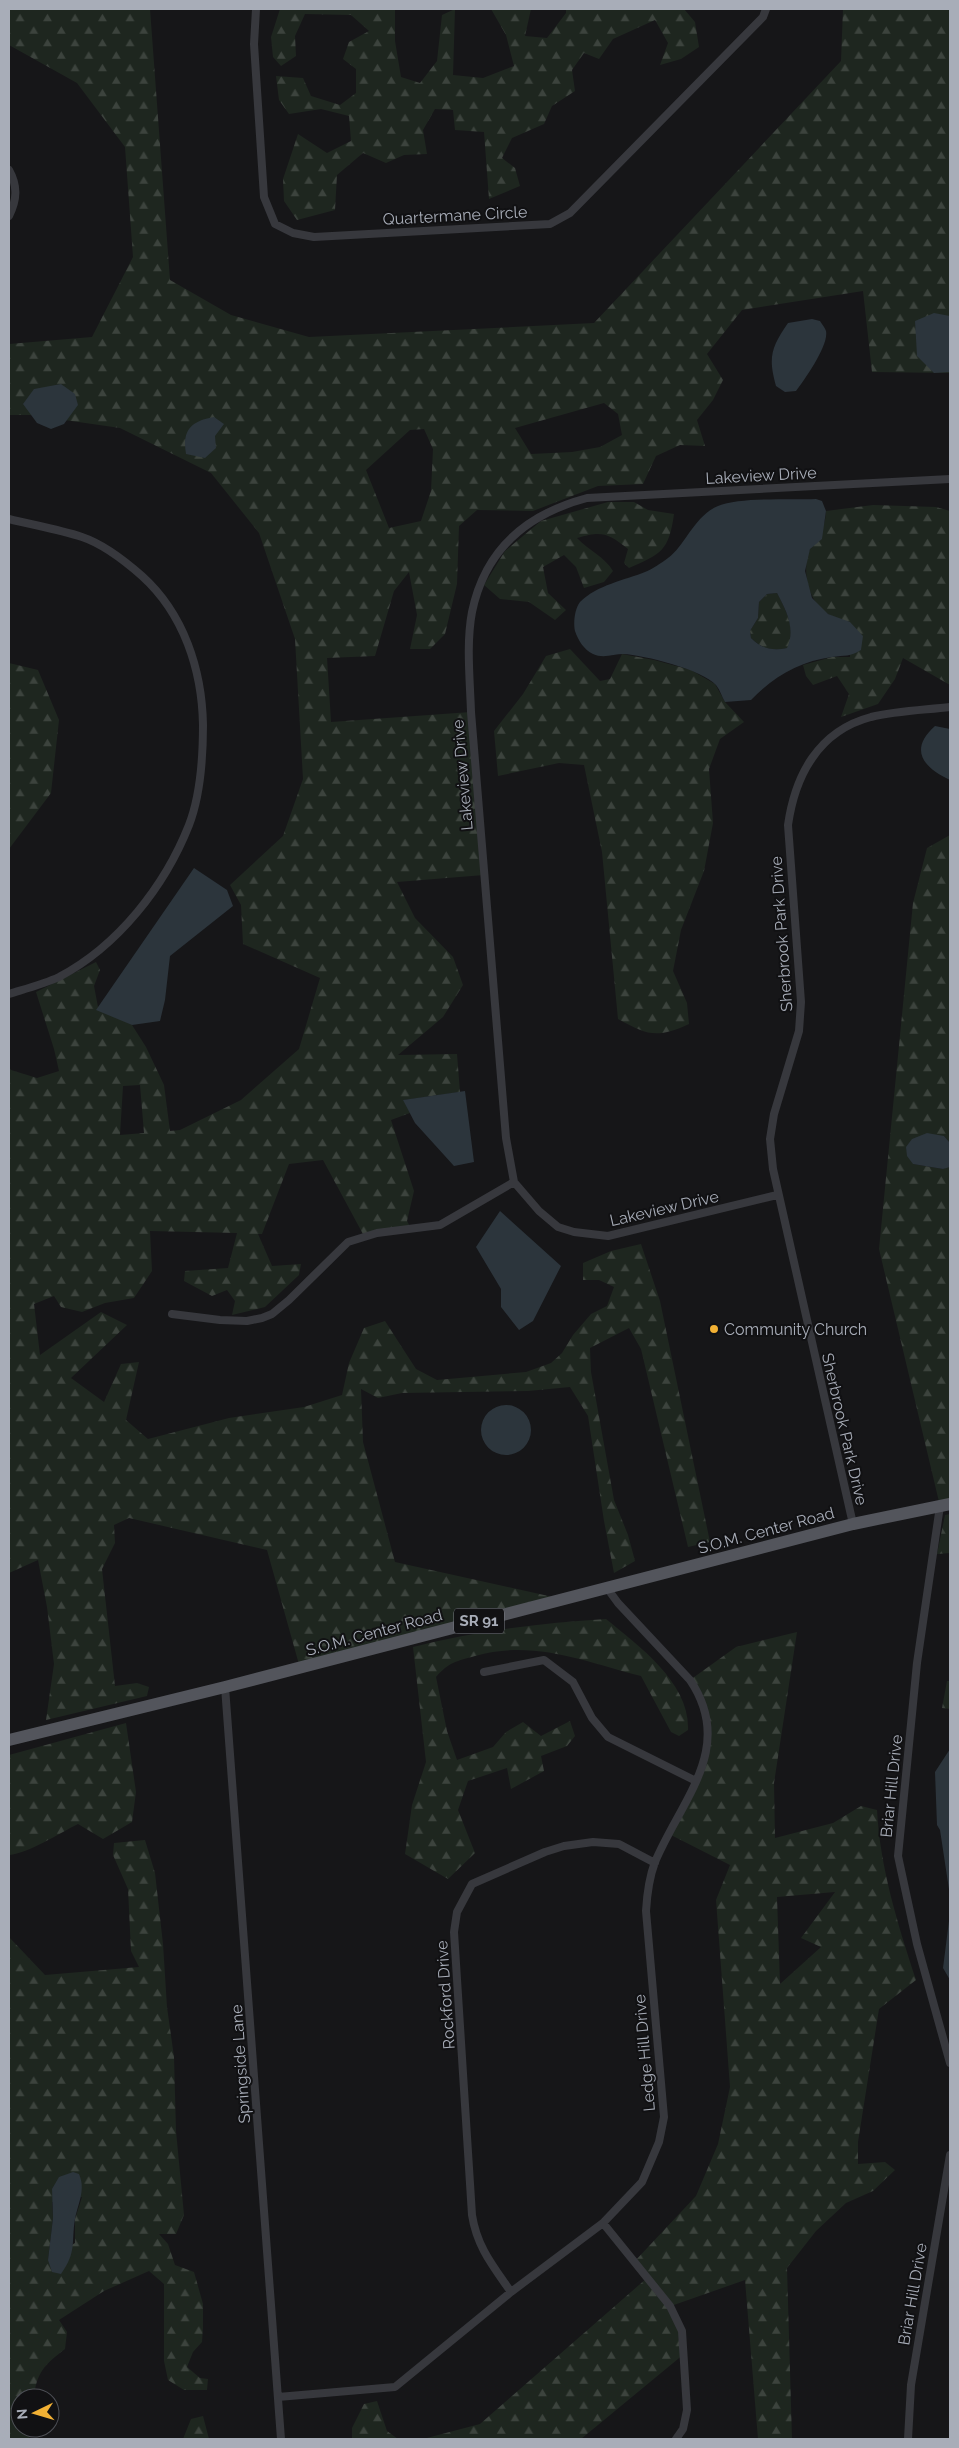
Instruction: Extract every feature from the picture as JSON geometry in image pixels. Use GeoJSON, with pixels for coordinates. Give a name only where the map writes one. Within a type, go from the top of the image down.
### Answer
{"type":"FeatureCollection","features":[{"type":"Feature","properties":{"kind":"main road","name":"S.O.M. Center Road"},"geometry":{"type":"LineString","coordinates":[[9,1740],[225,1687],[853,1524],[945,1505]]}},
{"type":"Feature","properties":{"kind":"street","name":"Quartermane Circle"},"geometry":{"type":"LineString","coordinates":[[256,9],[254,44],[264,197],[275,224],[293,233],[314,237],[550,224],[570,212],[763,17],[766,9]]}},
{"type":"Feature","properties":{"kind":"street"},"geometry":{"type":"LineString","coordinates":[[9,170],[14,178],[16,197],[9,216]]}},
{"type":"Feature","properties":{"kind":"street","name":"Lakeview Drive"},"geometry":{"type":"LineString","coordinates":[[778,1194],[608,1236],[574,1232],[558,1227],[539,1211],[514,1182],[506,1138],[471,712],[469,649],[472,614],[479,588],[492,560],[510,537],[535,518],[563,505],[587,498],[950,479]]}},
{"type":"Feature","properties":{"kind":"street"},"geometry":{"type":"LineString","coordinates":[[9,519],[83,537],[115,555],[142,576],[165,602],[184,635],[196,663],[203,697],[203,750],[198,788],[189,824],[171,864],[144,904],[118,934],[86,959],[58,977],[9,994]]}},
{"type":"Feature","properties":{"kind":"street","name":"Sherbrook Park Drive"},"geometry":{"type":"LineString","coordinates":[[853,1524],[778,1194],[770,1139],[774,1114],[799,1031],[802,1002],[788,825],[791,800],[803,770],[820,746],[842,729],[869,718],[950,707]]}},
{"type":"Feature","properties":{"kind":"street"},"geometry":{"type":"LineString","coordinates":[[172,1314],[220,1320],[247,1321],[262,1318],[272,1314],[289,1300],[348,1242],[377,1233],[429,1228],[440,1225],[514,1182]]}},
{"type":"Feature","properties":{"kind":"street","name":"Briar Hill Drive"},"geometry":{"type":"LineString","coordinates":[[945,1505],[917,1664],[898,1856],[916,1944],[950,2063]]}},
{"type":"Feature","properties":{"kind":"street","name":"Ledge Hill Drive"},"geometry":{"type":"LineString","coordinates":[[278,2397],[395,2387],[511,2292],[603,2223],[642,2182],[659,2142],[664,2117],[646,1911],[648,1887],[655,1863],[696,1781],[708,1752],[708,1728],[698,1692],[678,1666],[618,1603],[607,1588]]}},
{"type":"Feature","properties":{"kind":"street"},"geometry":{"type":"LineString","coordinates":[[484,1672],[544,1660],[573,1682],[592,1718],[608,1737],[696,1781]]}},
{"type":"Feature","properties":{"kind":"street","name":"Springside Lane"},"geometry":{"type":"LineString","coordinates":[[225,1687],[281,2439]]}},
{"type":"Feature","properties":{"kind":"street","name":"Rockford Drive"},"geometry":{"type":"LineString","coordinates":[[511,2292],[482,2250],[475,2236],[472,2215],[454,1932],[457,1912],[472,1884],[487,1876],[564,1846],[593,1842],[619,1844],[655,1863]]}},
{"type":"Feature","properties":{"kind":"street","name":"Briar Hill Drive"},"geometry":{"type":"LineString","coordinates":[[908,2439],[911,2384],[950,2155]]}},
{"type":"Feature","properties":{"kind":"street"},"geometry":{"type":"LineString","coordinates":[[603,2223],[670,2306],[682,2331],[687,2410],[683,2429],[676,2439]]}},
{"type":"Feature","properties":{"kind":"green space"},"geometry":{"type":"Polygon","coordinates":[[[9,9],[150,9],[170,280],[231,315],[309,337],[594,323],[841,61],[843,9],[950,9],[950,373],[872,372],[863,291],[742,310],[707,354],[723,380],[713,400],[697,420],[705,446],[680,445],[656,456],[643,484],[598,486],[533,511],[477,510],[459,526],[457,584],[445,634],[430,649],[410,649],[417,615],[409,572],[394,591],[375,656],[327,658],[331,722],[471,712],[484,875],[397,882],[415,918],[453,957],[463,985],[443,1017],[398,1055],[457,1054],[460,1092],[404,1100],[410,1113],[391,1120],[414,1191],[407,1221],[412,1230],[364,1236],[323,1160],[289,1164],[262,1234],[258,1234],[272,1266],[301,1264],[299,1275],[265,1307],[232,1315],[235,1301],[227,1290],[212,1296],[184,1281],[185,1271],[228,1268],[237,1233],[150,1231],[152,1271],[134,1298],[105,1303],[82,1312],[61,1307],[54,1296],[34,1304],[40,1355],[101,1312],[127,1325],[71,1378],[104,1402],[121,1364],[139,1362],[126,1420],[148,1439],[229,1418],[304,1407],[342,1395],[349,1363],[364,1328],[385,1321],[416,1369],[437,1380],[526,1372],[551,1363],[562,1353],[573,1335],[591,1314],[607,1306],[614,1287],[599,1280],[583,1280],[583,1263],[611,1251],[641,1244],[660,1301],[710,1542],[688,1547],[641,1349],[629,1328],[590,1348],[591,1372],[614,1500],[628,1535],[635,1561],[614,1573],[588,1416],[570,1387],[528,1391],[402,1393],[378,1398],[361,1389],[363,1442],[395,1562],[562,1599],[300,1668],[267,1550],[129,1518],[114,1525],[115,1543],[102,1569],[115,1686],[137,1683],[149,1687],[147,1696],[46,1720],[54,1664],[47,1607],[38,1560],[9,1573],[9,1067],[11,1070],[37,1078],[59,1071],[36,992],[96,962],[100,970],[94,986],[98,1007],[132,1025],[146,1047],[164,1085],[170,1131],[180,1130],[241,1100],[299,1049],[320,978],[243,944],[241,905],[230,885],[283,836],[303,779],[295,639],[259,533],[211,473],[120,428],[30,415],[9,415],[9,344],[92,337],[133,257],[125,147],[77,83],[9,45],[9,9]],[[604,403],[515,428],[531,454],[572,452],[600,447],[622,435],[618,414],[604,403]],[[424,429],[410,430],[366,470],[389,528],[421,521],[431,491],[433,449],[424,429]],[[140,1085],[123,1086],[120,1135],[144,1133],[140,1085]]]}},
{"type":"Feature","properties":{"kind":"green space"},"geometry":{"type":"Polygon","coordinates":[[[280,9],[395,9],[395,41],[401,77],[420,83],[437,61],[442,15],[455,9],[453,75],[483,78],[514,66],[506,35],[491,9],[531,9],[525,36],[547,38],[566,13],[566,9],[684,9],[695,22],[699,47],[681,59],[660,65],[668,43],[655,20],[613,39],[599,59],[584,53],[572,70],[575,91],[552,106],[544,124],[512,138],[502,158],[515,168],[520,186],[489,199],[484,132],[455,130],[453,110],[435,109],[423,130],[427,154],[404,155],[386,163],[363,153],[337,175],[335,210],[297,220],[284,201],[283,179],[298,134],[327,153],[351,141],[349,116],[321,109],[289,114],[279,100],[276,76],[303,78],[311,96],[340,105],[356,93],[356,69],[343,59],[349,42],[369,31],[351,15],[305,14],[295,36],[296,56],[281,66],[273,57],[271,37],[280,9]]]}},
{"type":"Feature","properties":{"kind":"green space"},"geometry":{"type":"Polygon","coordinates":[[[608,502],[634,502],[648,510],[674,514],[669,536],[662,550],[649,559],[629,568],[624,563],[628,549],[615,539],[598,534],[577,538],[606,562],[613,571],[604,582],[584,588],[576,567],[564,555],[543,567],[548,593],[566,610],[555,620],[529,602],[500,599],[484,585],[505,551],[541,521],[608,502]]]}},
{"type":"Feature","properties":{"kind":"green space"},"geometry":{"type":"Polygon","coordinates":[[[873,505],[936,507],[950,511],[950,685],[903,658],[895,679],[878,704],[841,717],[849,694],[837,676],[813,685],[806,676],[803,665],[832,657],[850,657],[850,623],[828,614],[815,602],[806,576],[807,557],[824,524],[826,511],[873,505]]]}},
{"type":"Feature","properties":{"kind":"green space"},"geometry":{"type":"Polygon","coordinates":[[[777,593],[787,613],[791,634],[788,648],[772,649],[763,647],[755,642],[751,638],[750,631],[758,618],[759,602],[767,594],[777,593]]]}},
{"type":"Feature","properties":{"kind":"green space"},"geometry":{"type":"Polygon","coordinates":[[[570,649],[600,681],[610,679],[622,654],[691,670],[715,684],[725,702],[744,722],[720,739],[709,769],[713,823],[704,871],[681,930],[673,971],[687,1003],[689,1024],[668,1032],[645,1032],[618,1019],[602,852],[584,765],[559,763],[498,776],[494,731],[523,694],[546,656],[570,649]]]}},
{"type":"Feature","properties":{"kind":"green space"},"geometry":{"type":"Polygon","coordinates":[[[9,663],[38,670],[59,720],[51,793],[9,849],[9,663]]]}},
{"type":"Feature","properties":{"kind":"green space"},"geometry":{"type":"Polygon","coordinates":[[[950,835],[950,1143],[944,1136],[913,1164],[943,1169],[950,1166],[950,1504],[940,1506],[879,1249],[913,903],[927,848],[950,835]]]}},
{"type":"Feature","properties":{"kind":"green space"},"geometry":{"type":"Polygon","coordinates":[[[950,1514],[950,1553],[937,1554],[945,1515],[950,1514]]]}},
{"type":"Feature","properties":{"kind":"green space"},"geometry":{"type":"Polygon","coordinates":[[[606,1619],[647,1654],[672,1681],[681,1697],[686,1713],[688,1730],[679,1736],[671,1732],[641,1676],[559,1654],[539,1651],[497,1651],[463,1659],[445,1668],[436,1677],[447,1731],[457,1760],[493,1747],[506,1732],[523,1722],[541,1736],[570,1721],[575,1736],[567,1746],[541,1756],[544,1771],[511,1789],[507,1768],[468,1781],[458,1810],[475,1853],[448,1879],[405,1854],[412,1805],[426,1762],[413,1647],[461,1636],[509,1629],[606,1619]]]}},
{"type":"Feature","properties":{"kind":"green space"},"geometry":{"type":"Polygon","coordinates":[[[797,1632],[774,1783],[775,1838],[833,1823],[861,1806],[877,1810],[886,1875],[916,1980],[879,2009],[858,2142],[858,2164],[885,2162],[895,2170],[873,2191],[846,2203],[816,2231],[787,2268],[792,2439],[758,2439],[745,2280],[671,2306],[682,2331],[684,2354],[581,2439],[423,2439],[480,2424],[647,2278],[634,2262],[696,2196],[718,2144],[730,2087],[716,1900],[730,1865],[669,1834],[696,1781],[708,1728],[690,1680],[736,1647],[797,1632]],[[835,1892],[777,1897],[780,1984],[821,1947],[801,1938],[835,1892]]]}},
{"type":"Feature","properties":{"kind":"green space"},"geometry":{"type":"Polygon","coordinates":[[[947,1681],[950,1681],[950,1709],[942,1708],[947,1681]]]}},
{"type":"Feature","properties":{"kind":"green space"},"geometry":{"type":"Polygon","coordinates":[[[126,1723],[136,1792],[132,1822],[103,1839],[78,1824],[34,1847],[9,1855],[9,1755],[126,1723]]]}},
{"type":"Feature","properties":{"kind":"green space"},"geometry":{"type":"Polygon","coordinates":[[[145,1840],[155,1873],[163,1944],[167,2007],[174,2057],[176,2131],[184,2215],[176,2234],[159,2234],[168,2244],[175,2265],[194,2272],[203,2304],[202,2342],[193,2352],[187,2367],[200,2378],[208,2379],[207,2390],[184,2390],[168,2380],[164,2361],[164,2284],[149,2271],[104,2291],[59,2320],[67,2332],[65,2349],[52,2359],[39,2375],[35,2388],[10,2388],[10,2438],[29,2438],[9,2439],[9,1937],[45,1975],[139,1967],[131,1951],[128,1889],[113,1855],[114,1843],[145,1840]],[[82,2197],[52,2202],[53,2218],[48,2260],[75,2243],[75,2219],[82,2197]]]}},
{"type":"Feature","properties":{"kind":"green space"},"geometry":{"type":"Polygon","coordinates":[[[377,2401],[387,2431],[398,2439],[352,2439],[352,2428],[364,2404],[377,2401]]]}},
{"type":"Feature","properties":{"kind":"green space"},"geometry":{"type":"Polygon","coordinates":[[[203,2416],[209,2439],[183,2439],[191,2419],[203,2416]]]}},
{"type":"Feature","properties":{"kind":"shaded area"},"geometry":{"type":"Polygon","coordinates":[[[934,313],[950,316],[950,372],[934,373],[917,356],[915,321],[934,313]]]}},
{"type":"Feature","properties":{"kind":"shaded area"},"geometry":{"type":"Polygon","coordinates":[[[812,319],[820,321],[826,330],[824,345],[816,362],[796,391],[785,392],[776,386],[772,367],[775,346],[788,323],[812,319]]]}},
{"type":"Feature","properties":{"kind":"shaded area"},"geometry":{"type":"Polygon","coordinates":[[[61,384],[75,394],[78,405],[64,424],[51,429],[37,423],[23,404],[34,389],[61,384]]]}},
{"type":"Feature","properties":{"kind":"shaded area"},"geometry":{"type":"Polygon","coordinates":[[[214,417],[224,424],[215,436],[216,448],[205,458],[186,454],[185,439],[190,428],[199,421],[214,417]]]}},
{"type":"Feature","properties":{"kind":"shaded area"},"geometry":{"type":"Polygon","coordinates":[[[816,499],[822,501],[826,511],[822,539],[810,549],[805,571],[812,598],[828,614],[850,622],[863,636],[861,650],[850,655],[820,659],[798,666],[768,684],[751,700],[725,702],[716,685],[699,674],[645,657],[623,654],[605,656],[593,654],[580,641],[574,624],[580,602],[603,587],[648,571],[663,562],[674,553],[702,517],[718,506],[739,501],[816,499]],[[777,593],[767,594],[759,602],[758,618],[750,631],[751,638],[759,645],[777,649],[787,648],[790,641],[790,627],[789,620],[777,593]]]}},
{"type":"Feature","properties":{"kind":"shaded area"},"geometry":{"type":"Polygon","coordinates":[[[935,726],[950,729],[950,780],[933,770],[923,758],[922,743],[935,726]]]}},
{"type":"Feature","properties":{"kind":"shaded area"},"geometry":{"type":"Polygon","coordinates":[[[194,868],[227,890],[233,906],[170,956],[165,1000],[160,1021],[132,1025],[96,1010],[194,868]]]}},
{"type":"Feature","properties":{"kind":"shaded area"},"geometry":{"type":"Polygon","coordinates":[[[465,1091],[474,1162],[454,1166],[415,1123],[403,1100],[465,1091]]]}},
{"type":"Feature","properties":{"kind":"shaded area"},"geometry":{"type":"Polygon","coordinates":[[[927,1133],[944,1136],[950,1143],[950,1167],[943,1169],[913,1164],[907,1156],[906,1147],[912,1139],[927,1133]]]}},
{"type":"Feature","properties":{"kind":"shaded area"},"geometry":{"type":"Polygon","coordinates":[[[500,1211],[561,1266],[533,1321],[519,1330],[501,1307],[501,1289],[476,1247],[500,1211]]]}},
{"type":"Feature","properties":{"kind":"shaded area"},"geometry":{"type":"Polygon","coordinates":[[[501,1405],[511,1405],[524,1412],[531,1425],[531,1435],[524,1448],[511,1455],[501,1455],[492,1451],[485,1444],[481,1435],[481,1425],[485,1416],[492,1409],[501,1405]]]}},
{"type":"Feature","properties":{"kind":"shaded area"},"geometry":{"type":"Polygon","coordinates":[[[950,1749],[950,1896],[940,1830],[937,1825],[935,1772],[950,1749]]]}},
{"type":"Feature","properties":{"kind":"shaded area"},"geometry":{"type":"Polygon","coordinates":[[[950,1913],[950,1980],[943,1968],[950,1913]]]}},
{"type":"Feature","properties":{"kind":"shaded area"},"geometry":{"type":"Polygon","coordinates":[[[73,2172],[79,2174],[82,2191],[75,2219],[71,2253],[61,2274],[52,2272],[48,2260],[53,2218],[52,2189],[59,2177],[73,2172]]]}},
{"type":"Feature","properties":{"kind":"place","name":"Community Church"},"geometry":{"type":"Point","coordinates":[714,1329]}}]}
